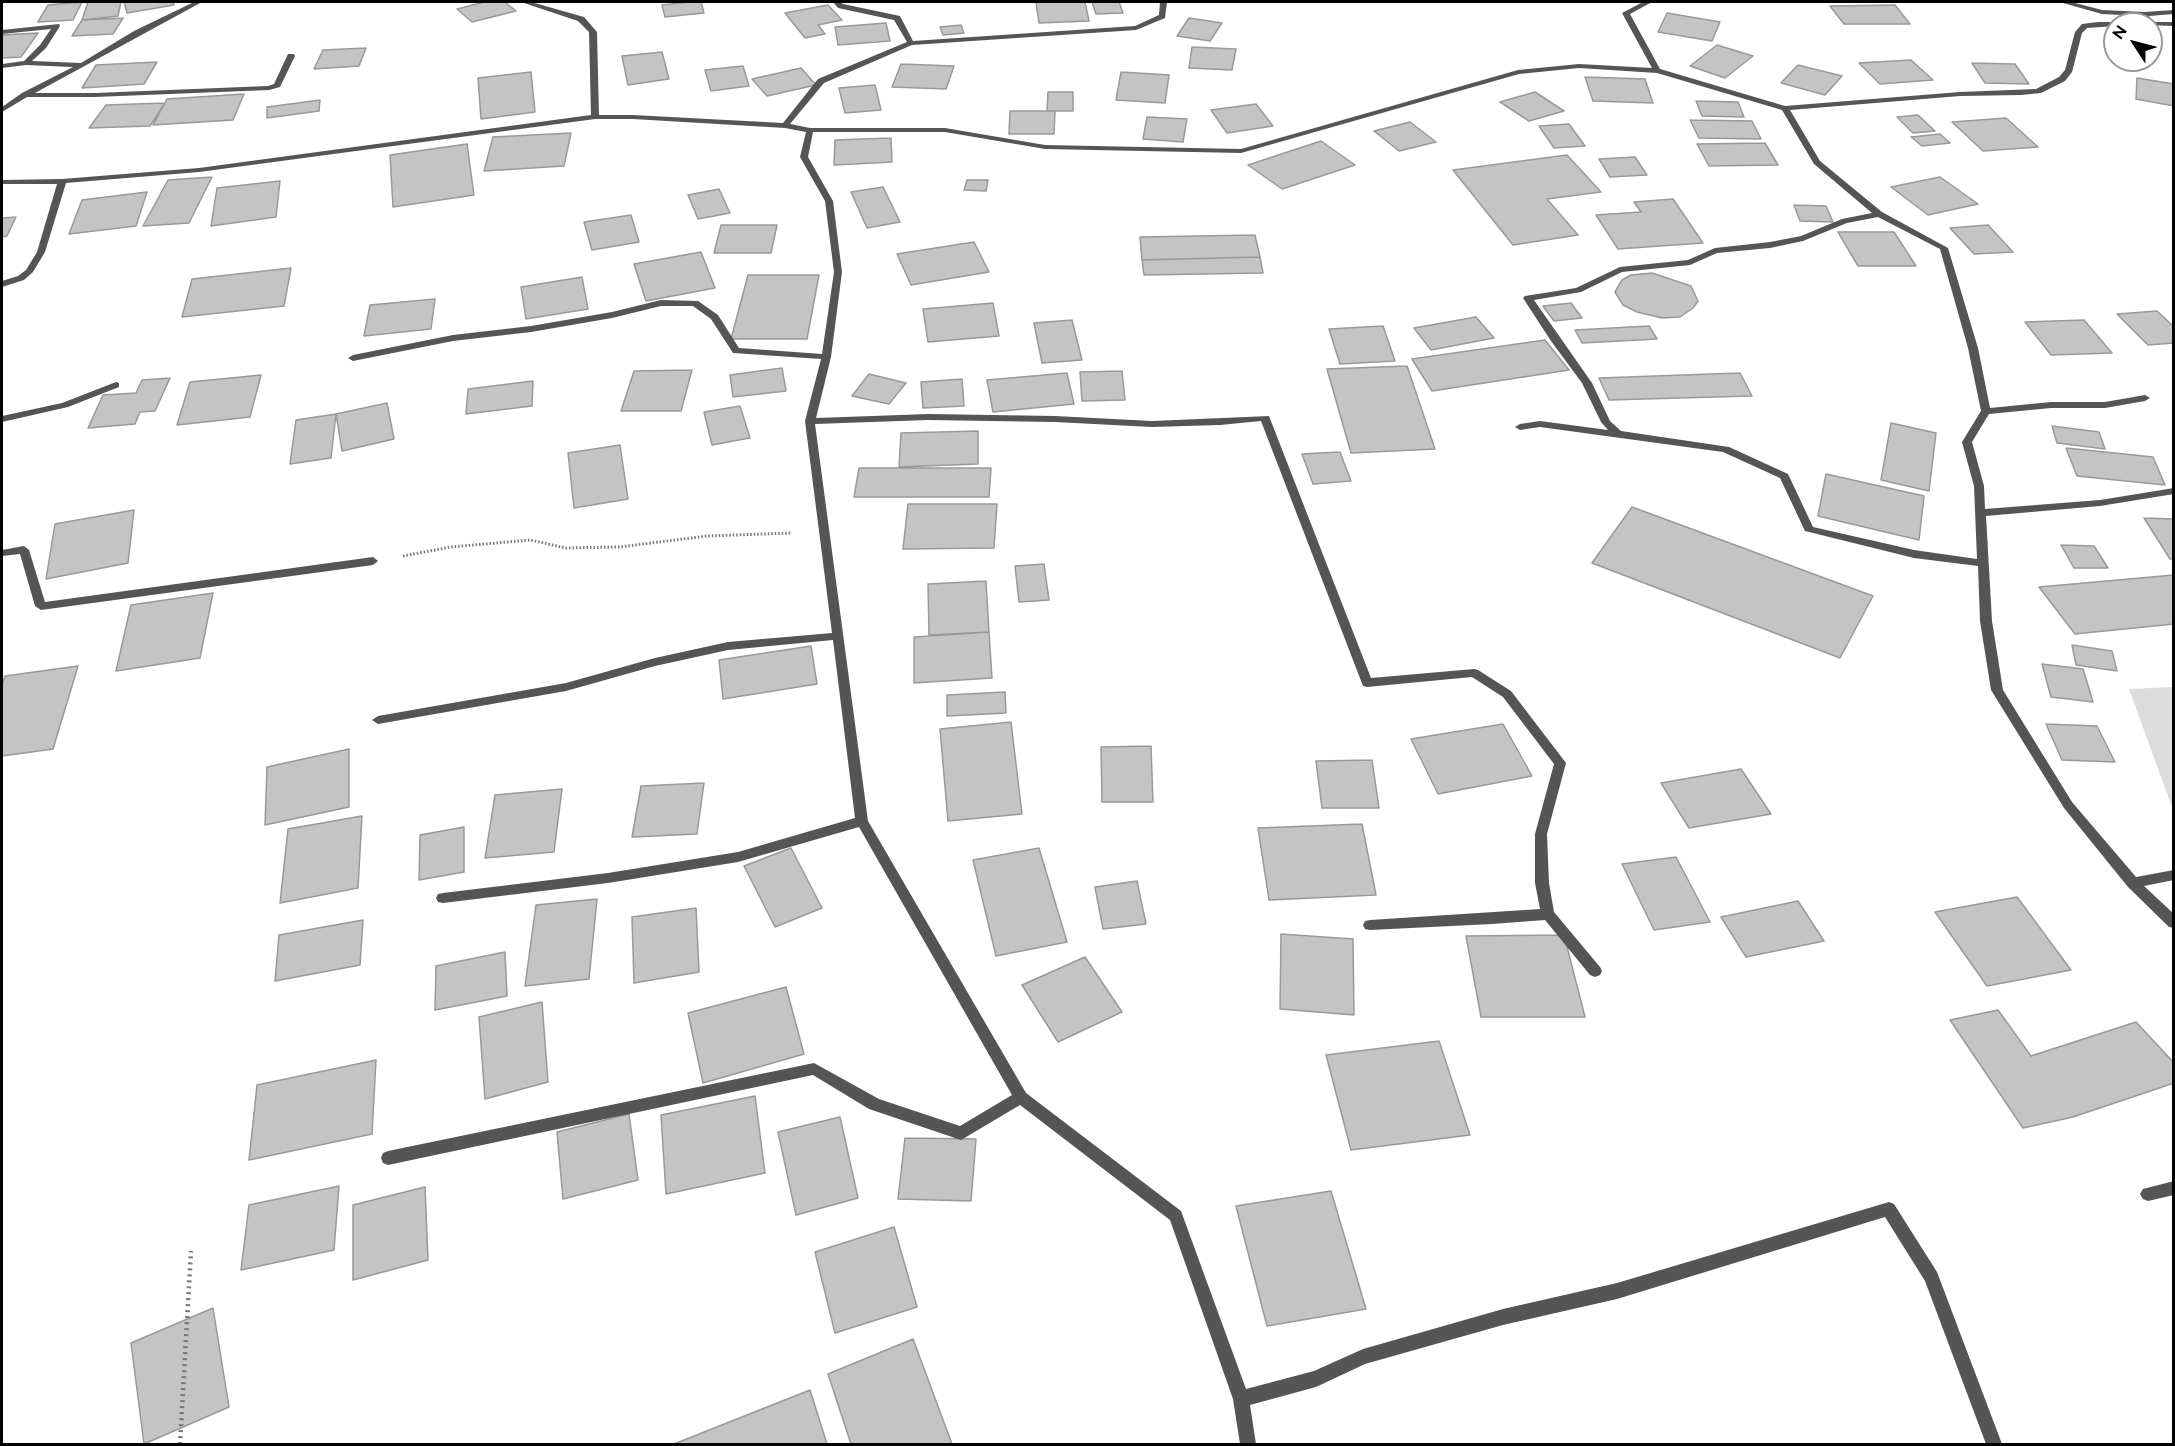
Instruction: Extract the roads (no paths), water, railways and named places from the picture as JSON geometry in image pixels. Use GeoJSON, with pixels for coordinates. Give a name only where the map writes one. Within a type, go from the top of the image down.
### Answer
{"type":"FeatureCollection","features":[{"type":"Feature","properties":{"kind":"street"},"geometry":{"type":"LineString","coordinates":[[2,110],[25,95],[85,65],[137,33],[198,2]]}},
{"type":"Feature","properties":{"kind":"street"},"geometry":{"type":"LineString","coordinates":[[525,2],[580,19],[593,32],[595,117]]}},
{"type":"Feature","properties":{"kind":"street"},"geometry":{"type":"LineString","coordinates":[[836,2],[841,6],[897,18],[911,43]]}},
{"type":"Feature","properties":{"kind":"street"},"geometry":{"type":"LineString","coordinates":[[785,126],[821,81],[911,43],[1136,28],[1162,16],[1164,2]]}},
{"type":"Feature","properties":{"kind":"street"},"geometry":{"type":"LineString","coordinates":[[1648,2],[1626,13],[1657,71]]}},
{"type":"Feature","properties":{"kind":"street"},"geometry":{"type":"LineString","coordinates":[[2065,2],[2103,12]]}},
{"type":"Feature","properties":{"kind":"street"},"geometry":{"type":"LineString","coordinates":[[2,182],[200,170],[595,117],[633,117],[810,129],[945,130],[1045,147],[1241,151],[1518,72],[1579,66],[1657,71],[1785,108],[1925,96],[2038,90],[2053,86],[2069,70],[2079,32],[2085,26],[2103,24]]}},
{"type":"Feature","properties":{"kind":"street"},"geometry":{"type":"LineString","coordinates":[[2,32],[56,26],[43,46],[26,63]]}},
{"type":"Feature","properties":{"kind":"street"},"geometry":{"type":"LineString","coordinates":[[25,95],[95,95],[269,88],[277,85],[291,56]]}},
{"type":"Feature","properties":{"kind":"street"},"geometry":{"type":"LineString","coordinates":[[2,66],[26,63],[85,65]]}},
{"type":"Feature","properties":{"kind":"street"},"geometry":{"type":"LineString","coordinates":[[1785,108],[1817,162],[1879,214],[1944,248],[1973,348],[1986,411],[1967,442],[1979,486],[1986,621],[1997,690],[2068,805],[2133,883],[2174,923]]}},
{"type":"Feature","properties":{"kind":"street"},"geometry":{"type":"LineString","coordinates":[[810,129],[804,157],[829,201],[838,272],[826,357],[810,421],[862,821],[1021,1097],[1176,1216],[1240,1399],[1248,1444]]}},
{"type":"Feature","properties":{"kind":"street"},"geometry":{"type":"LineString","coordinates":[[2,284],[21,278],[29,272],[42,252],[62,180]]}},
{"type":"Feature","properties":{"kind":"street"},"geometry":{"type":"LineString","coordinates":[[1618,434],[1606,422],[1587,383],[1528,298],[1578,290],[1620,270],[1690,262],[1715,251],[1770,245],[1803,238],[1845,221],[1879,214]]}},
{"type":"Feature","properties":{"kind":"street"},"geometry":{"type":"LineString","coordinates":[[352,358],[453,338],[531,329],[612,315],[662,303],[695,303],[715,317],[736,351],[826,357]]}},
{"type":"Feature","properties":{"kind":"street"},"geometry":{"type":"LineString","coordinates":[[2,419],[65,405],[116,385]]}},
{"type":"Feature","properties":{"kind":"street"},"geometry":{"type":"LineString","coordinates":[[1986,411],[2051,405],[2105,405],[2145,398]]}},
{"type":"Feature","properties":{"kind":"street"},"geometry":{"type":"LineString","coordinates":[[810,421],[928,417],[1055,419],[1152,424],[1265,418],[1367,683],[1474,674],[1507,694],[1560,763],[1541,834],[1542,883],[1548,914],[1595,971]]}},
{"type":"Feature","properties":{"kind":"street"},"geometry":{"type":"LineString","coordinates":[[1520,427],[1540,424],[1725,449],[1784,476],[1809,529],[1914,554],[1983,563]]}},
{"type":"Feature","properties":{"kind":"street"},"geometry":{"type":"LineString","coordinates":[[1980,513],[2100,503],[2174,491]]}},
{"type":"Feature","properties":{"kind":"street"},"geometry":{"type":"LineString","coordinates":[[2,553],[24,550],[41,606],[373,561]]}},
{"type":"Feature","properties":{"kind":"street"},"geometry":{"type":"LineString","coordinates":[[378,720],[566,687],[655,662],[728,646],[839,636]]}},
{"type":"Feature","properties":{"kind":"street"},"geometry":{"type":"LineString","coordinates":[[443,898],[608,878],[738,857],[862,821]]}},
{"type":"Feature","properties":{"kind":"street"},"geometry":{"type":"LineString","coordinates":[[2133,883],[2174,875]]}},
{"type":"Feature","properties":{"kind":"street"},"geometry":{"type":"LineString","coordinates":[[1370,925],[1548,914]]}},
{"type":"Feature","properties":{"kind":"street"},"geometry":{"type":"LineString","coordinates":[[388,1158],[814,1070],[874,1104],[961,1133],[1021,1097]]}},
{"type":"Feature","properties":{"kind":"street"},"geometry":{"type":"LineString","coordinates":[[2148,1194],[2174,1188]]}},
{"type":"Feature","properties":{"kind":"street"},"geometry":{"type":"LineString","coordinates":[[1240,1399],[1316,1379],[1363,1356],[1503,1317],[1617,1291],[1889,1209],[1931,1277],[1994,1444]]}}]}
